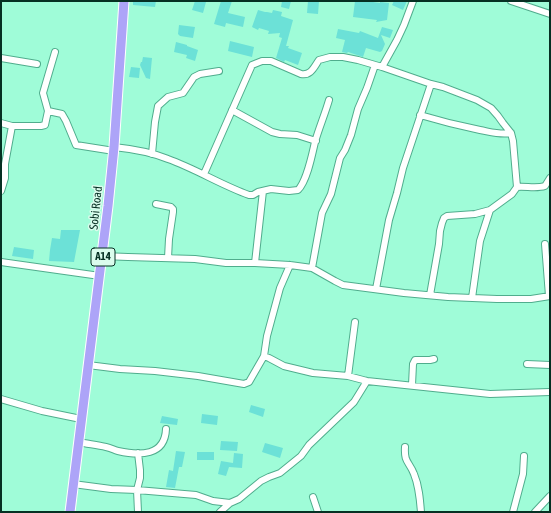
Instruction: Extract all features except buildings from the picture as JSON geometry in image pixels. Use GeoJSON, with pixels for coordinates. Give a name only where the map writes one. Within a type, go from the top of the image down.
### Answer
{"type":"FeatureCollection","features":[{"type":"Feature","properties":{"kind":"highway","name":"Sobi Road"},"geometry":{"type":"LineString","coordinates":[[70,512],[103,256],[114,149],[124,1]]}},
{"type":"Feature","properties":{"kind":"street"},"geometry":{"type":"LineString","coordinates":[[382,67],[397,40],[413,1]]}},
{"type":"Feature","properties":{"kind":"street"},"geometry":{"type":"LineString","coordinates":[[511,1],[550,14]]}},
{"type":"Feature","properties":{"kind":"street"},"geometry":{"type":"LineString","coordinates":[[1,123],[12,126],[45,125],[48,111],[44,93],[55,52]]}},
{"type":"Feature","properties":{"kind":"street"},"geometry":{"type":"LineString","coordinates":[[204,174],[252,66],[262,61],[270,61],[305,75],[311,72],[319,60],[330,57],[343,57],[382,67],[477,100],[491,108],[511,133],[517,187],[512,194],[490,210],[475,214],[447,216],[444,218],[440,231],[430,295]]}},
{"type":"Feature","properties":{"kind":"street"},"geometry":{"type":"LineString","coordinates":[[1,58],[37,64]]}},
{"type":"Feature","properties":{"kind":"street"},"geometry":{"type":"LineString","coordinates":[[312,268],[322,213],[331,194],[340,158],[351,135],[358,109],[375,65]]}},
{"type":"Feature","properties":{"kind":"street"},"geometry":{"type":"LineString","coordinates":[[152,154],[155,118],[158,106],[168,97],[183,93],[194,77],[200,74],[218,71]]}},
{"type":"Feature","properties":{"kind":"street"},"geometry":{"type":"LineString","coordinates":[[376,289],[389,220],[403,168],[431,84]]}},
{"type":"Feature","properties":{"kind":"street"},"geometry":{"type":"LineString","coordinates":[[48,111],[62,114],[76,145],[135,150],[152,154],[169,159],[204,174],[229,187],[249,195],[253,195],[272,188],[289,191],[298,190],[301,187],[329,100]]}},
{"type":"Feature","properties":{"kind":"street"},"geometry":{"type":"LineString","coordinates":[[232,110],[272,132],[297,135],[316,141]]}},
{"type":"Feature","properties":{"kind":"street"},"geometry":{"type":"LineString","coordinates":[[420,115],[468,128],[504,134],[511,133]]}},
{"type":"Feature","properties":{"kind":"street"},"geometry":{"type":"LineString","coordinates":[[1,191],[5,178],[5,164],[12,126]]}},
{"type":"Feature","properties":{"kind":"street"},"geometry":{"type":"LineString","coordinates":[[517,187],[542,187],[545,186],[550,178]]}},
{"type":"Feature","properties":{"kind":"street"},"geometry":{"type":"LineString","coordinates":[[255,263],[263,191]]}},
{"type":"Feature","properties":{"kind":"street"},"geometry":{"type":"LineString","coordinates":[[156,204],[171,207],[173,209],[168,258]]}},
{"type":"Feature","properties":{"kind":"street"},"geometry":{"type":"LineString","coordinates":[[472,298],[480,241],[490,210]]}},
{"type":"Feature","properties":{"kind":"street"},"geometry":{"type":"LineString","coordinates":[[103,256],[195,259],[226,263],[290,265],[312,268],[343,285],[430,295],[472,298],[531,299],[550,296],[545,244]]}},
{"type":"Feature","properties":{"kind":"street"},"geometry":{"type":"LineString","coordinates":[[1,262],[100,276]]}},
{"type":"Feature","properties":{"kind":"street"},"geometry":{"type":"LineString","coordinates":[[88,366],[155,371],[198,376],[244,384],[249,382],[264,356],[267,336],[280,288],[290,265]]}},
{"type":"Feature","properties":{"kind":"street"},"geometry":{"type":"LineString","coordinates":[[348,376],[355,322]]}},
{"type":"Feature","properties":{"kind":"street"},"geometry":{"type":"LineString","coordinates":[[264,356],[284,366],[313,373],[348,376],[367,381],[490,394],[550,392]]}},
{"type":"Feature","properties":{"kind":"street"},"geometry":{"type":"LineString","coordinates":[[412,385],[412,364],[415,360],[430,360],[434,358]]}},
{"type":"Feature","properties":{"kind":"street"},"geometry":{"type":"LineString","coordinates":[[527,364],[550,364]]}},
{"type":"Feature","properties":{"kind":"street"},"geometry":{"type":"LineString","coordinates":[[220,512],[261,481],[280,473],[301,456],[309,445],[354,402],[367,381]]}},
{"type":"Feature","properties":{"kind":"street"},"geometry":{"type":"LineString","coordinates":[[1,398],[42,411],[81,419]]}},
{"type":"Feature","properties":{"kind":"street"},"geometry":{"type":"LineString","coordinates":[[78,442],[107,447],[119,451],[138,454],[146,453],[158,449],[162,445],[166,429]]}},
{"type":"Feature","properties":{"kind":"street"},"geometry":{"type":"LineString","coordinates":[[405,448],[405,460],[414,474],[419,492],[421,512]]}},
{"type":"Feature","properties":{"kind":"street"},"geometry":{"type":"LineString","coordinates":[[138,454],[140,478],[137,490],[138,512]]}},
{"type":"Feature","properties":{"kind":"street"},"geometry":{"type":"LineString","coordinates":[[513,512],[523,474],[524,456]]}},
{"type":"Feature","properties":{"kind":"street"},"geometry":{"type":"LineString","coordinates":[[73,484],[111,489],[196,495],[213,501],[230,503]]}},
{"type":"Feature","properties":{"kind":"street"},"geometry":{"type":"LineString","coordinates":[[535,512],[550,496]]}},
{"type":"Feature","properties":{"kind":"street"},"geometry":{"type":"LineString","coordinates":[[313,497],[318,512]]}}]}
